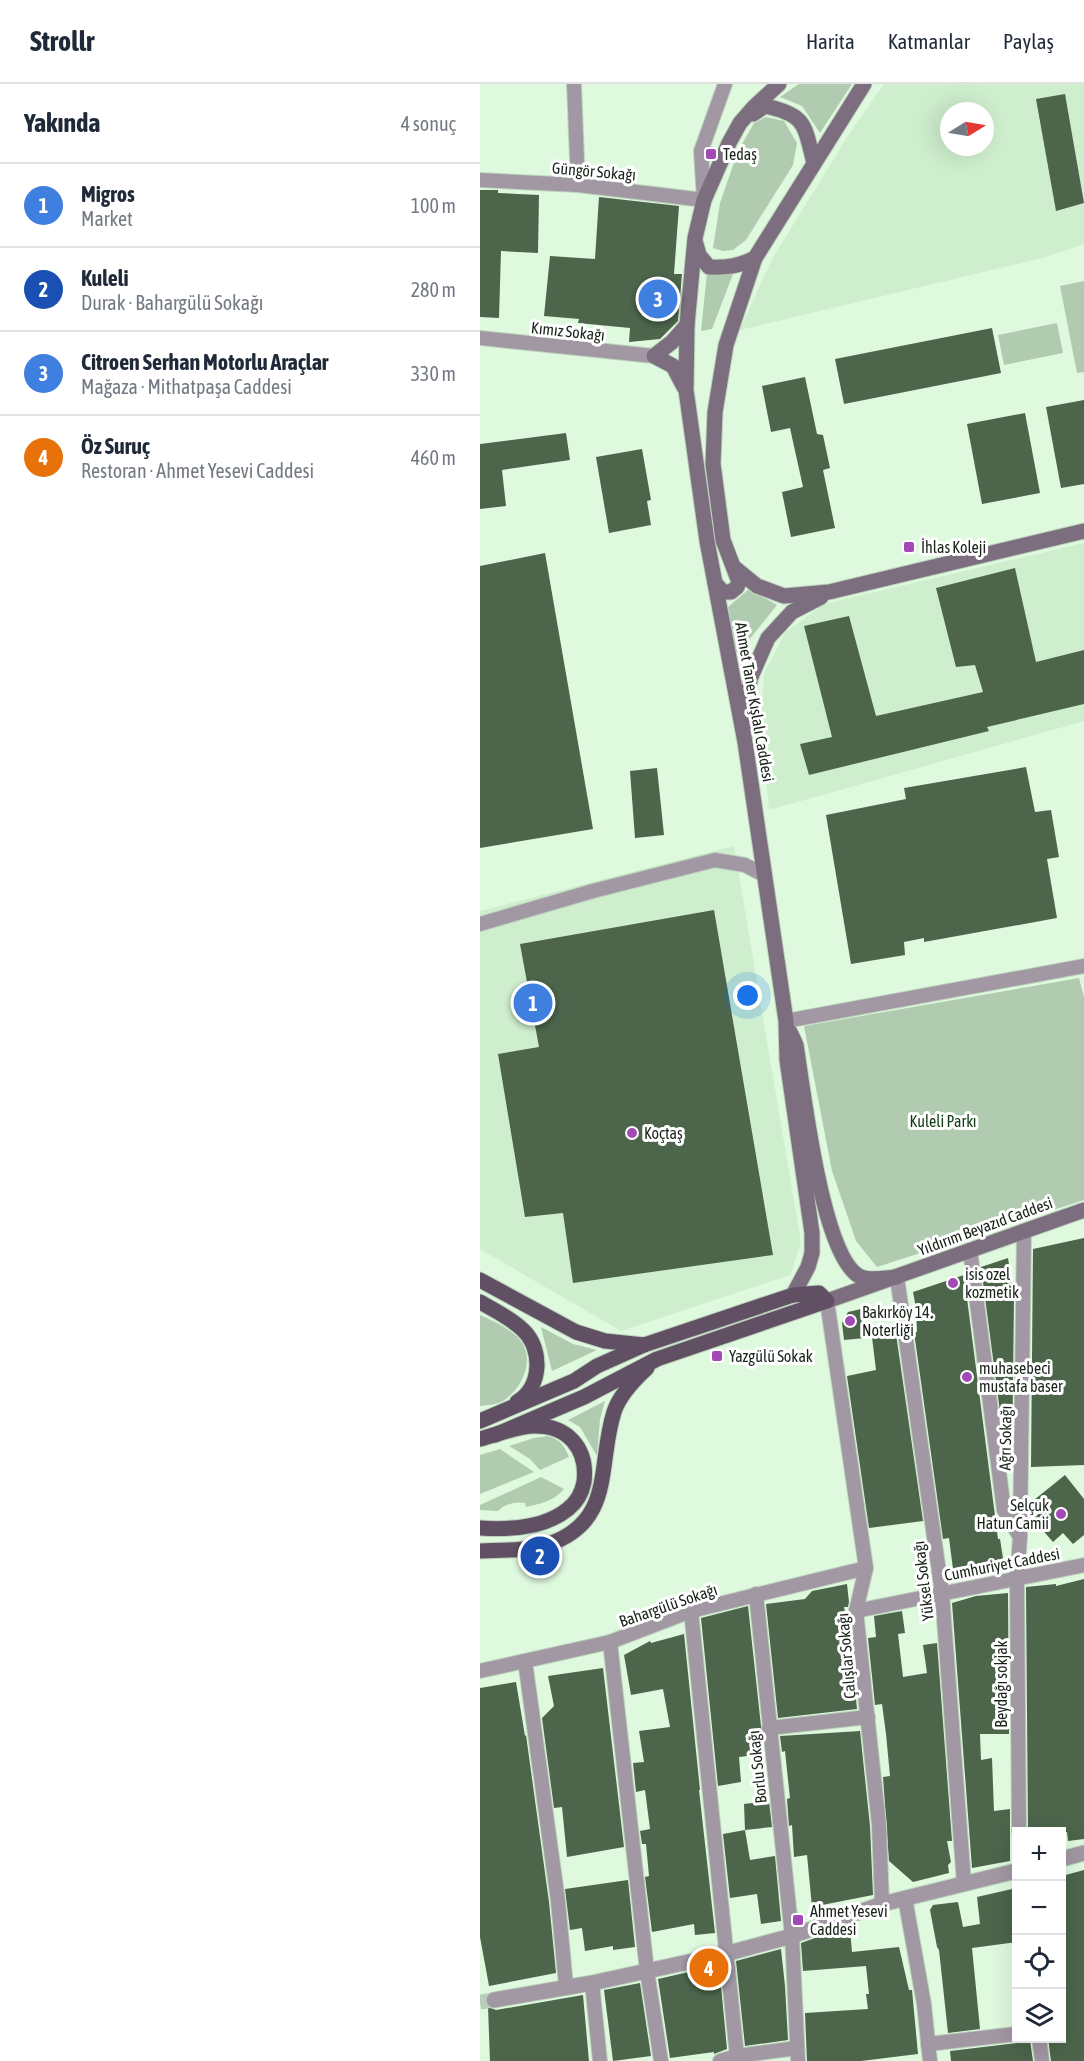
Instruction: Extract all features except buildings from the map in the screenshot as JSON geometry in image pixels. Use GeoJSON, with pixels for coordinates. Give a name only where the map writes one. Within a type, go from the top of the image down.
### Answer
{"type":"FeatureCollection","features":[{"type":"Feature","properties":{"kind":"main road"},"geometry":{"type":"LineString","coordinates":[[686,390],[687,325],[695,238],[704,200],[729,143],[743,120],[779,84]]}},
{"type":"Feature","properties":{"kind":"main road"},"geometry":{"type":"LineString","coordinates":[[715,583],[723,592],[731,592],[740,582],[723,540],[713,465],[715,412],[726,345],[755,258],[864,84]]}},
{"type":"Feature","properties":{"kind":"main road"},"geometry":{"type":"LineString","coordinates":[[743,120],[765,106],[795,115],[804,127],[814,163]]}},
{"type":"Feature","properties":{"kind":"main road"},"geometry":{"type":"LineString","coordinates":[[695,238],[699,255],[709,267],[726,268],[755,258]]}},
{"type":"Feature","properties":{"kind":"main road"},"geometry":{"type":"LineString","coordinates":[[686,390],[673,366],[654,356],[672,342],[687,325]]}},
{"type":"Feature","properties":{"kind":"main road","name":"Ahmet Taner Kışlalı Caddesi"},"geometry":{"type":"LineString","coordinates":[[686,390],[707,541],[745,742],[786,1021],[787,1060],[812,1233],[812,1253],[808,1267],[793,1295]]}},
{"type":"Feature","properties":{"kind":"main road"},"geometry":{"type":"LineString","coordinates":[[733,566],[757,586],[784,596],[829,592],[1084,531]]}},
{"type":"Feature","properties":{"kind":"main road"},"geometry":{"type":"LineString","coordinates":[[745,742],[750,679],[768,638],[792,612],[829,592]]}},
{"type":"Feature","properties":{"kind":"main road","name":"Ahmet Taner Kışlalı Caddesi"},"geometry":{"type":"LineString","coordinates":[[786,1021],[796,1045],[818,1180],[829,1225],[842,1258],[849,1269],[860,1277],[897,1277]]}},
{"type":"Feature","properties":{"kind":"main road","name":"Yıldırım Beyazıd Caddesi"},"geometry":{"type":"LineString","coordinates":[[827,1301],[1084,1210]]}},
{"type":"Feature","properties":{"kind":"main road"},"geometry":{"type":"LineString","coordinates":[[480,1280],[576,1332],[605,1341],[644,1345]]}},
{"type":"Feature","properties":{"kind":"main road"},"geometry":{"type":"LineString","coordinates":[[485,1419],[574,1381],[597,1366],[644,1345],[793,1295],[819,1293],[827,1301],[657,1359],[584,1397],[488,1437]]}},
{"type":"Feature","properties":{"kind":"main road"},"geometry":{"type":"LineString","coordinates":[[480,1302],[523,1329],[529,1337],[538,1363],[536,1377],[524,1398],[485,1419]]}},
{"type":"Feature","properties":{"kind":"main road"},"geometry":{"type":"LineString","coordinates":[[480,1551],[526,1549],[548,1544],[580,1526],[593,1509],[600,1494],[608,1433],[614,1410],[630,1385],[657,1359]]}},
{"type":"Feature","properties":{"kind":"main road"},"geometry":{"type":"LineString","coordinates":[[480,1528],[513,1528],[559,1516],[577,1500],[583,1487],[585,1468],[583,1455],[574,1442],[563,1432],[553,1428],[533,1425],[488,1437]]}},
{"type":"Feature","properties":{"kind":"street"},"geometry":{"type":"LineString","coordinates":[[574,84],[578,185]]}},
{"type":"Feature","properties":{"kind":"street"},"geometry":{"type":"LineString","coordinates":[[704,200],[701,151],[725,84]]}},
{"type":"Feature","properties":{"kind":"street","name":"Güngör Sokağı"},"geometry":{"type":"LineString","coordinates":[[480,180],[578,185],[704,200]]}},
{"type":"Feature","properties":{"kind":"street","name":"Kımız Sokağı"},"geometry":{"type":"LineString","coordinates":[[480,339],[654,356]]}},
{"type":"Feature","properties":{"kind":"street"},"geometry":{"type":"LineString","coordinates":[[480,924],[592,891],[715,860],[745,866],[764,875]]}},
{"type":"Feature","properties":{"kind":"street"},"geometry":{"type":"LineString","coordinates":[[786,1021],[1084,966]]}},
{"type":"Feature","properties":{"kind":"street","name":"Ağrı Sokağı"},"geometry":{"type":"LineString","coordinates":[[1020,1537],[1024,1231]]}},
{"type":"Feature","properties":{"kind":"street"},"geometry":{"type":"LineString","coordinates":[[970,1250],[1004,1510],[1020,1537]]}},
{"type":"Feature","properties":{"kind":"street","name":"Yüksel Sokağı"},"geometry":{"type":"LineString","coordinates":[[897,1277],[942,1593],[964,1882]]}},
{"type":"Feature","properties":{"kind":"street","name":"Çalışlar Sokağı"},"geometry":{"type":"LineString","coordinates":[[827,1301],[866,1568],[856,1611],[879,1825],[882,1904]]}},
{"type":"Feature","properties":{"kind":"street","name":"Beydağı sokjak"},"geometry":{"type":"LineString","coordinates":[[1019,1827],[1017,1579],[1020,1537]]}},
{"type":"Feature","properties":{"kind":"street","name":"Cumhuriyet Caddesi"},"geometry":{"type":"LineString","coordinates":[[856,1611],[1084,1565]]}},
{"type":"Feature","properties":{"kind":"street","name":"Bahargülü Sokağı"},"geometry":{"type":"LineString","coordinates":[[480,1671],[610,1642],[691,1611],[866,1568]]}},
{"type":"Feature","properties":{"kind":"street","name":"Borlu Sokağı"},"geometry":{"type":"LineString","coordinates":[[756,1594],[792,1936],[797,2055]]}},
{"type":"Feature","properties":{"kind":"street"},"geometry":{"type":"LineString","coordinates":[[691,1611],[737,2056]]}},
{"type":"Feature","properties":{"kind":"street"},"geometry":{"type":"LineString","coordinates":[[610,1642],[647,1971],[662,2061]]}},
{"type":"Feature","properties":{"kind":"street"},"geometry":{"type":"LineString","coordinates":[[525,1660],[558,1901],[566,1986]]}},
{"type":"Feature","properties":{"kind":"street"},"geometry":{"type":"LineString","coordinates":[[769,1728],[868,1718]]}},
{"type":"Feature","properties":{"kind":"street"},"geometry":{"type":"LineString","coordinates":[[1066,1858],[1084,1853]]}},
{"type":"Feature","properties":{"kind":"street"},"geometry":{"type":"LineString","coordinates":[[495,2000],[592,1983],[726,1954],[792,1936],[882,1904],[1012,1872]]}},
{"type":"Feature","properties":{"kind":"street"},"geometry":{"type":"LineString","coordinates":[[905,1898],[920,1983],[930,2061]]}},
{"type":"Feature","properties":{"kind":"street"},"geometry":{"type":"LineString","coordinates":[[592,1983],[600,2061]]}},
{"type":"Feature","properties":{"kind":"street"},"geometry":{"type":"LineString","coordinates":[[928,2044],[1012,2035]]}},
{"type":"Feature","properties":{"kind":"street"},"geometry":{"type":"LineString","coordinates":[[1040,2043],[1042,2061]]}},
{"type":"Feature","properties":{"kind":"street"},"geometry":{"type":"LineString","coordinates":[[720,2061],[737,2056],[797,2055]]}},
{"type":"Feature","properties":{"kind":"shaded area"},"geometry":{"type":"Polygon","coordinates":[[[884,84],[1084,84],[1084,244],[1046,257],[740,330],[771,261],[846,139],[884,84]]]}},
{"type":"Feature","properties":{"kind":"shaded area"},"geometry":{"type":"Polygon","coordinates":[[[1084,543],[1084,721],[769,810],[761,721],[764,673],[786,632],[824,604],[1084,543]]]}},
{"type":"Feature","properties":{"kind":"shaded area","name":"Koçtaş"},"geometry":{"type":"Polygon","coordinates":[[[734,846],[801,1243],[790,1275],[621,1331],[480,1249],[480,911],[734,846]]]}},
{"type":"Feature","properties":{"kind":"green space"},"geometry":{"type":"Polygon","coordinates":[[[799,84],[852,84],[820,133],[802,106],[780,97],[799,84]]]}},
{"type":"Feature","properties":{"kind":"green space"},"geometry":{"type":"Polygon","coordinates":[[[766,117],[784,121],[797,143],[793,165],[746,240],[733,250],[723,251],[713,248],[720,203],[738,151],[754,123],[766,117]]]}},
{"type":"Feature","properties":{"kind":"green space"},"geometry":{"type":"Polygon","coordinates":[[[707,273],[733,274],[712,329],[701,331],[707,273]]]}},
{"type":"Feature","properties":{"kind":"green space"},"geometry":{"type":"Polygon","coordinates":[[[1084,281],[1084,372],[1077,373],[1060,286],[1084,281]]]}},
{"type":"Feature","properties":{"kind":"green space"},"geometry":{"type":"Polygon","coordinates":[[[1057,323],[1063,353],[1004,365],[998,335],[1057,323]]]}},
{"type":"Feature","properties":{"kind":"green space"},"geometry":{"type":"Polygon","coordinates":[[[749,589],[777,605],[736,656],[728,607],[749,589]]]}},
{"type":"Feature","properties":{"kind":"green space","name":"Kuleli Parkı"},"geometry":{"type":"Polygon","coordinates":[[[1079,978],[1084,997],[1084,1200],[877,1267],[856,1241],[832,1171],[804,1026],[1079,978]]]}},
{"type":"Feature","properties":{"kind":"green space"},"geometry":{"type":"Polygon","coordinates":[[[480,1315],[512,1332],[520,1340],[525,1348],[527,1364],[521,1381],[510,1396],[498,1403],[480,1406],[480,1315]]]}},
{"type":"Feature","properties":{"kind":"green space"},"geometry":{"type":"Polygon","coordinates":[[[541,1327],[573,1344],[597,1350],[552,1371],[541,1327]]]}},
{"type":"Feature","properties":{"kind":"green space"},"geometry":{"type":"Polygon","coordinates":[[[605,1401],[600,1419],[597,1456],[580,1427],[568,1420],[605,1401]]]}},
{"type":"Feature","properties":{"kind":"green space"},"geometry":{"type":"Polygon","coordinates":[[[548,1436],[561,1444],[569,1457],[540,1470],[530,1459],[509,1446],[534,1438],[548,1436]]]}},
{"type":"Feature","properties":{"kind":"green space"},"geometry":{"type":"Polygon","coordinates":[[[500,1449],[534,1472],[480,1494],[480,1455],[500,1449]]]}},
{"type":"Feature","properties":{"kind":"green space"},"geometry":{"type":"Polygon","coordinates":[[[541,1477],[564,1489],[551,1499],[536,1505],[526,1507],[525,1503],[518,1502],[498,1511],[480,1510],[480,1505],[541,1477]]]}},
{"type":"Feature","properties":{"kind":"tunnel"},"geometry":{"type":"LineString","coordinates":[[480,2002],[494,2000]]}},
{"type":"Feature","properties":{"kind":"place","name":"Tedaş"},"geometry":{"type":"Point","coordinates":[711,154]}},
{"type":"Feature","properties":{"kind":"place","name":"Citroen Serhan Motorlu Araçlar"},"geometry":{"type":"Point","coordinates":[658,299]}},
{"type":"Feature","properties":{"kind":"place","name":"İhlas Koleji"},"geometry":{"type":"Point","coordinates":[909,547]}},
{"type":"Feature","properties":{"kind":"place","name":"Migros"},"geometry":{"type":"Point","coordinates":[533,1003]}},
{"type":"Feature","properties":{"kind":"place","name":"Koçtaş"},"geometry":{"type":"Point","coordinates":[632,1133]}},
{"type":"Feature","properties":{"kind":"place","name":"isis ozel kozmetik"},"geometry":{"type":"Point","coordinates":[953,1283]}},
{"type":"Feature","properties":{"kind":"place","name":"Bakırköy 14. Noterliği"},"geometry":{"type":"Point","coordinates":[850,1321]}},
{"type":"Feature","properties":{"kind":"place","name":"Yazgülü Sokak"},"geometry":{"type":"Point","coordinates":[717,1356]}},
{"type":"Feature","properties":{"kind":"place","name":"muhasebeci mustafa baser"},"geometry":{"type":"Point","coordinates":[967,1377]}},
{"type":"Feature","properties":{"kind":"place","name":"Selçuk Hatun Camii"},"geometry":{"type":"Point","coordinates":[1061,1514]}},
{"type":"Feature","properties":{"kind":"place","name":"Kuleli"},"geometry":{"type":"Point","coordinates":[540,1556]}},
{"type":"Feature","properties":{"kind":"place","name":"Ahmet Yesevi Caddesi"},"geometry":{"type":"Point","coordinates":[798,1920]}},
{"type":"Feature","properties":{"kind":"place","name":"Öz Suruç"},"geometry":{"type":"Point","coordinates":[709,1968]}}]}
